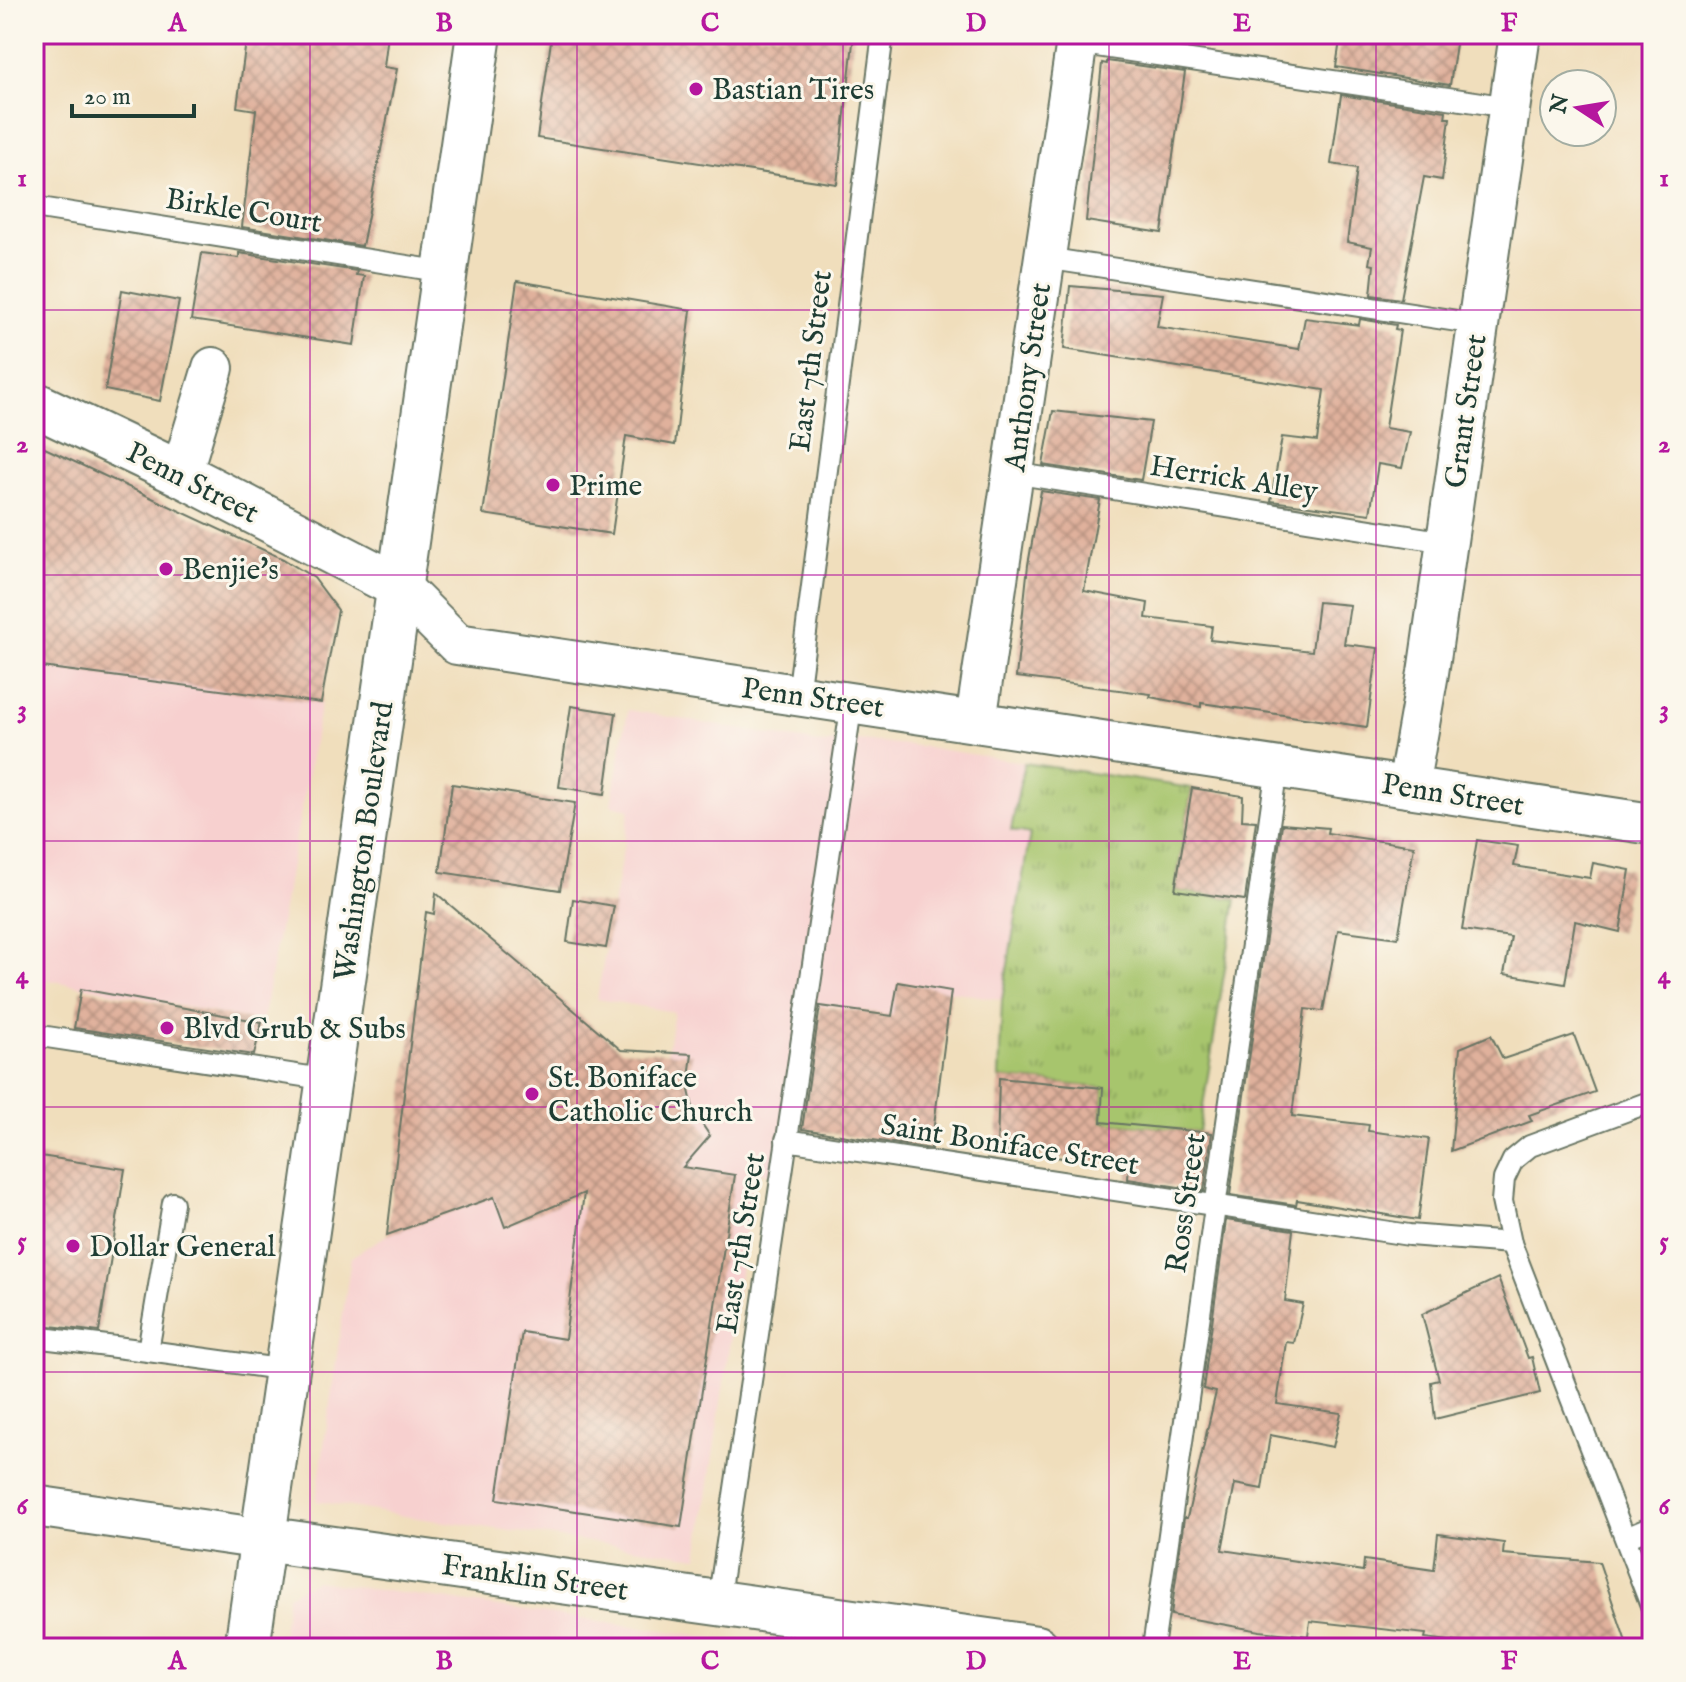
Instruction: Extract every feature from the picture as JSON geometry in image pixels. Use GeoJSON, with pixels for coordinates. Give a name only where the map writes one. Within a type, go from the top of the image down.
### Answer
{"type":"FeatureCollection","features":[{"type":"Feature","properties":{"kind":"main road","name":"Washington Boulevard"},"geometry":{"type":"LineString","coordinates":[[247,1648],[479,34]]}},
{"type":"Feature","properties":{"kind":"main road","name":"Penn Street"},"geometry":{"type":"LineString","coordinates":[[34,404],[181,474],[400,587]]}},
{"type":"Feature","properties":{"kind":"main road","name":"Franklin Street"},"geometry":{"type":"LineString","coordinates":[[263,1539],[1037,1648]]}},
{"type":"Feature","properties":{"kind":"street","name":"Grant Street"},"geometry":{"type":"LineString","coordinates":[[1408,787],[1428,673],[1520,34]]}},
{"type":"Feature","properties":{"kind":"street","name":"Anthony Street"},"geometry":{"type":"LineString","coordinates":[[976,721],[1077,38]]}},
{"type":"Feature","properties":{"kind":"street"},"geometry":{"type":"LineString","coordinates":[[181,474],[213,368]]}},
{"type":"Feature","properties":{"kind":"street","name":"Penn Street"},"geometry":{"type":"LineString","coordinates":[[400,587],[457,644],[1652,824]]}},
{"type":"Feature","properties":{"kind":"street","name":"Franklin Street"},"geometry":{"type":"LineString","coordinates":[[34,1506],[263,1539]]}},
{"type":"Feature","properties":{"kind":"lane","name":"East 7th Street"},"geometry":{"type":"LineString","coordinates":[[798,695],[883,34]]}},
{"type":"Feature","properties":{"kind":"lane"},"geometry":{"type":"LineString","coordinates":[[1077,38],[1509,107]]}},
{"type":"Feature","properties":{"kind":"lane","name":"Birkle Court"},"geometry":{"type":"LineString","coordinates":[[34,207],[445,272]]}},
{"type":"Feature","properties":{"kind":"lane"},"geometry":{"type":"LineString","coordinates":[[1045,258],[1477,324]]}},
{"type":"Feature","properties":{"kind":"lane","name":"Herrick Alley"},"geometry":{"type":"LineString","coordinates":[[1013,473],[1446,542]]}},
{"type":"Feature","properties":{"kind":"lane","name":"East 7th Street"},"geometry":{"type":"LineString","coordinates":[[718,1603],[852,702]]}},
{"type":"Feature","properties":{"kind":"lane","name":"Ross Street"},"geometry":{"type":"LineString","coordinates":[[1153,1648],[1277,767]]}},
{"type":"Feature","properties":{"kind":"lane"},"geometry":{"type":"LineString","coordinates":[[34,1035],[329,1080]]}},
{"type":"Feature","properties":{"kind":"lane"},"geometry":{"type":"LineString","coordinates":[[1652,1101],[1530,1146],[1513,1160],[1504,1179],[1502,1201],[1511,1243],[1652,1608]]}},
{"type":"Feature","properties":{"kind":"lane","name":"Saint Boniface Street"},"geometry":{"type":"LineString","coordinates":[[786,1140],[1409,1235],[1511,1243]]}},
{"type":"Feature","properties":{"kind":"lane"},"geometry":{"type":"LineString","coordinates":[[148,1351],[173,1203]]}},
{"type":"Feature","properties":{"kind":"lane"},"geometry":{"type":"LineString","coordinates":[[34,1337],[287,1370]]}},
{"type":"Feature","properties":{"kind":"lane"},"geometry":{"type":"LineString","coordinates":[[1626,1538],[1652,1527]]}},
{"type":"Feature","properties":{"kind":"shaded area"},"geometry":{"type":"Polygon","coordinates":[[[34,443],[283,559],[314,578],[338,611],[262,1022],[34,977],[34,443]]]}},
{"type":"Feature","properties":{"kind":"shaded area"},"geometry":{"type":"Polygon","coordinates":[[[628,710],[825,744],[847,739],[918,746],[1192,788],[1175,890],[1236,899],[1199,1132],[1101,1122],[1103,1088],[999,1078],[1002,1000],[899,982],[892,1016],[831,1006],[807,1007],[781,1175],[755,1172],[698,1557],[316,1501],[351,1257],[387,1235],[494,1197],[505,1227],[565,1201],[611,1220],[649,1161],[674,1012],[597,999],[630,809],[611,805],[628,710]]]}},
{"type":"Feature","properties":{"kind":"shaded area"},"geometry":{"type":"Polygon","coordinates":[[[315,1581],[780,1648],[280,1648],[288,1595],[315,1581]]]}},
{"type":"Feature","properties":{"kind":"green space"},"geometry":{"type":"Polygon","coordinates":[[[1024,763],[1192,788],[1175,890],[1236,899],[1199,1132],[1101,1122],[1103,1088],[999,1078],[1002,1000],[1030,834],[1011,830],[1024,763]]]}},
{"type":"Feature","properties":{"kind":"building"},"geometry":{"type":"Polygon","coordinates":[[[247,34],[388,34],[384,67],[397,69],[362,246],[242,227],[256,110],[237,107],[247,34]]]}},
{"type":"Feature","properties":{"kind":"building","name":"Bastian Tires"},"geometry":{"type":"Polygon","coordinates":[[[552,34],[687,34],[721,39],[722,34],[854,34],[837,184],[537,138],[552,34]]]}},
{"type":"Feature","properties":{"kind":"building"},"geometry":{"type":"Polygon","coordinates":[[[1112,34],[1191,34],[1189,46],[1112,34]]]}},
{"type":"Feature","properties":{"kind":"building"},"geometry":{"type":"Polygon","coordinates":[[[1341,34],[1436,34],[1457,37],[1450,85],[1336,67],[1341,34]]]}},
{"type":"Feature","properties":{"kind":"building"},"geometry":{"type":"Polygon","coordinates":[[[1107,61],[1185,72],[1162,233],[1086,221],[1102,63],[1107,64],[1107,61]]]}},
{"type":"Feature","properties":{"kind":"building"},"geometry":{"type":"Polygon","coordinates":[[[1341,95],[1446,111],[1445,118],[1450,118],[1442,180],[1424,177],[1401,299],[1371,295],[1374,265],[1369,264],[1372,247],[1347,242],[1357,168],[1331,164],[1341,95]]]}},
{"type":"Feature","properties":{"kind":"building"},"geometry":{"type":"Polygon","coordinates":[[[202,253],[239,258],[239,253],[357,271],[356,275],[364,276],[354,345],[191,320],[202,253]]]}},
{"type":"Feature","properties":{"kind":"building"},"geometry":{"type":"Polygon","coordinates":[[[517,281],[691,310],[675,445],[626,436],[612,534],[483,514],[517,281]]]}},
{"type":"Feature","properties":{"kind":"building"},"geometry":{"type":"Polygon","coordinates":[[[1070,286],[1163,294],[1157,327],[1299,349],[1305,318],[1359,325],[1360,319],[1396,325],[1395,329],[1400,330],[1385,428],[1410,432],[1402,468],[1378,464],[1370,514],[1271,501],[1282,437],[1317,441],[1324,390],[1064,349],[1070,286]]]}},
{"type":"Feature","properties":{"kind":"building"},"geometry":{"type":"Polygon","coordinates":[[[122,290],[179,301],[160,401],[105,390],[122,290]]]}},
{"type":"Feature","properties":{"kind":"building"},"geometry":{"type":"Polygon","coordinates":[[[1053,411],[1151,422],[1141,480],[1043,465],[1053,411]]]}},
{"type":"Feature","properties":{"kind":"building","name":"Benjie's"},"geometry":{"type":"Polygon","coordinates":[[[34,443],[283,559],[314,578],[338,610],[321,703],[34,666],[34,443]]]}},
{"type":"Feature","properties":{"kind":"building"},"geometry":{"type":"Polygon","coordinates":[[[1041,491],[1100,500],[1084,591],[1148,603],[1146,618],[1212,626],[1210,640],[1312,651],[1318,602],[1350,605],[1344,644],[1378,648],[1367,727],[1201,703],[1201,707],[1150,697],[1151,694],[1016,677],[1028,565],[1041,491]]]}},
{"type":"Feature","properties":{"kind":"building"},"geometry":{"type":"Polygon","coordinates":[[[571,706],[616,713],[605,794],[559,787],[571,706]]]}},
{"type":"Feature","properties":{"kind":"building"},"geometry":{"type":"Polygon","coordinates":[[[452,784],[575,803],[560,890],[440,872],[452,784]]]}},
{"type":"Feature","properties":{"kind":"building"},"geometry":{"type":"Polygon","coordinates":[[[1192,788],[1243,796],[1242,820],[1256,821],[1245,900],[1175,890],[1192,788]]]}},
{"type":"Feature","properties":{"kind":"building"},"geometry":{"type":"Polygon","coordinates":[[[1282,824],[1328,828],[1327,833],[1414,846],[1398,938],[1338,930],[1323,1011],[1305,1009],[1292,1116],[1369,1125],[1368,1131],[1429,1139],[1418,1220],[1297,1200],[1296,1205],[1230,1195],[1282,824]]]}},
{"type":"Feature","properties":{"kind":"building"},"geometry":{"type":"Polygon","coordinates":[[[1477,840],[1518,846],[1514,866],[1590,878],[1593,863],[1630,870],[1620,932],[1575,921],[1565,984],[1504,974],[1511,937],[1462,930],[1477,840]]]}},
{"type":"Feature","properties":{"kind":"building"},"geometry":{"type":"Polygon","coordinates":[[[436,893],[621,1050],[692,1054],[688,1086],[694,1112],[710,1136],[683,1167],[735,1175],[681,1527],[497,1499],[522,1332],[565,1339],[584,1193],[505,1227],[494,1197],[387,1235],[426,912],[434,914],[436,893]]]}},
{"type":"Feature","properties":{"kind":"building"},"geometry":{"type":"Polygon","coordinates":[[[573,899],[614,906],[606,948],[567,942],[573,899]]]}},
{"type":"Feature","properties":{"kind":"building"},"geometry":{"type":"Polygon","coordinates":[[[898,982],[951,991],[931,1149],[802,1129],[820,1006],[892,1016],[898,982]]]}},
{"type":"Feature","properties":{"kind":"building","name":"Blvd Grub & Subs"},"geometry":{"type":"Polygon","coordinates":[[[81,989],[262,1022],[254,1055],[74,1028],[81,989]]]}},
{"type":"Feature","properties":{"kind":"building"},"geometry":{"type":"Polygon","coordinates":[[[1491,1035],[1503,1059],[1574,1035],[1595,1092],[1529,1115],[1532,1121],[1451,1151],[1460,1048],[1491,1035]]]}},
{"type":"Feature","properties":{"kind":"building"},"geometry":{"type":"Polygon","coordinates":[[[999,1078],[1103,1088],[1101,1122],[1212,1133],[1204,1191],[1128,1179],[1129,1165],[997,1151],[999,1078]]]}},
{"type":"Feature","properties":{"kind":"building","name":"Dollar General"},"geometry":{"type":"Polygon","coordinates":[[[34,1155],[125,1169],[99,1332],[34,1324],[34,1155]]]}},
{"type":"Feature","properties":{"kind":"building"},"geometry":{"type":"Polygon","coordinates":[[[1226,1220],[1293,1230],[1285,1301],[1303,1304],[1294,1343],[1286,1342],[1277,1404],[1341,1413],[1333,1447],[1270,1435],[1262,1489],[1235,1484],[1222,1550],[1363,1571],[1364,1560],[1434,1570],[1438,1534],[1504,1543],[1503,1554],[1599,1562],[1628,1648],[1505,1648],[1425,1638],[1426,1634],[1310,1621],[1308,1636],[1171,1615],[1184,1518],[1187,1518],[1216,1392],[1203,1389],[1226,1220]]]}},
{"type":"Feature","properties":{"kind":"building"},"geometry":{"type":"Polygon","coordinates":[[[1498,1278],[1528,1358],[1532,1357],[1540,1393],[1435,1419],[1431,1382],[1439,1380],[1422,1314],[1498,1278]]]}},
{"type":"Feature","properties":{"kind":"place","name":"Bastian Tires"},"geometry":{"type":"Point","coordinates":[696,89]}},
{"type":"Feature","properties":{"kind":"place","name":"Prime"},"geometry":{"type":"Point","coordinates":[553,485]}},
{"type":"Feature","properties":{"kind":"place","name":"Benjie's"},"geometry":{"type":"Point","coordinates":[166,569]}},
{"type":"Feature","properties":{"kind":"place","name":"Blvd Grub & Subs"},"geometry":{"type":"Point","coordinates":[167,1028]}},
{"type":"Feature","properties":{"kind":"place","name":"St. Boniface Catholic Church"},"geometry":{"type":"Point","coordinates":[532,1094]}},
{"type":"Feature","properties":{"kind":"place","name":"Dollar General"},"geometry":{"type":"Point","coordinates":[73,1246]}}]}
